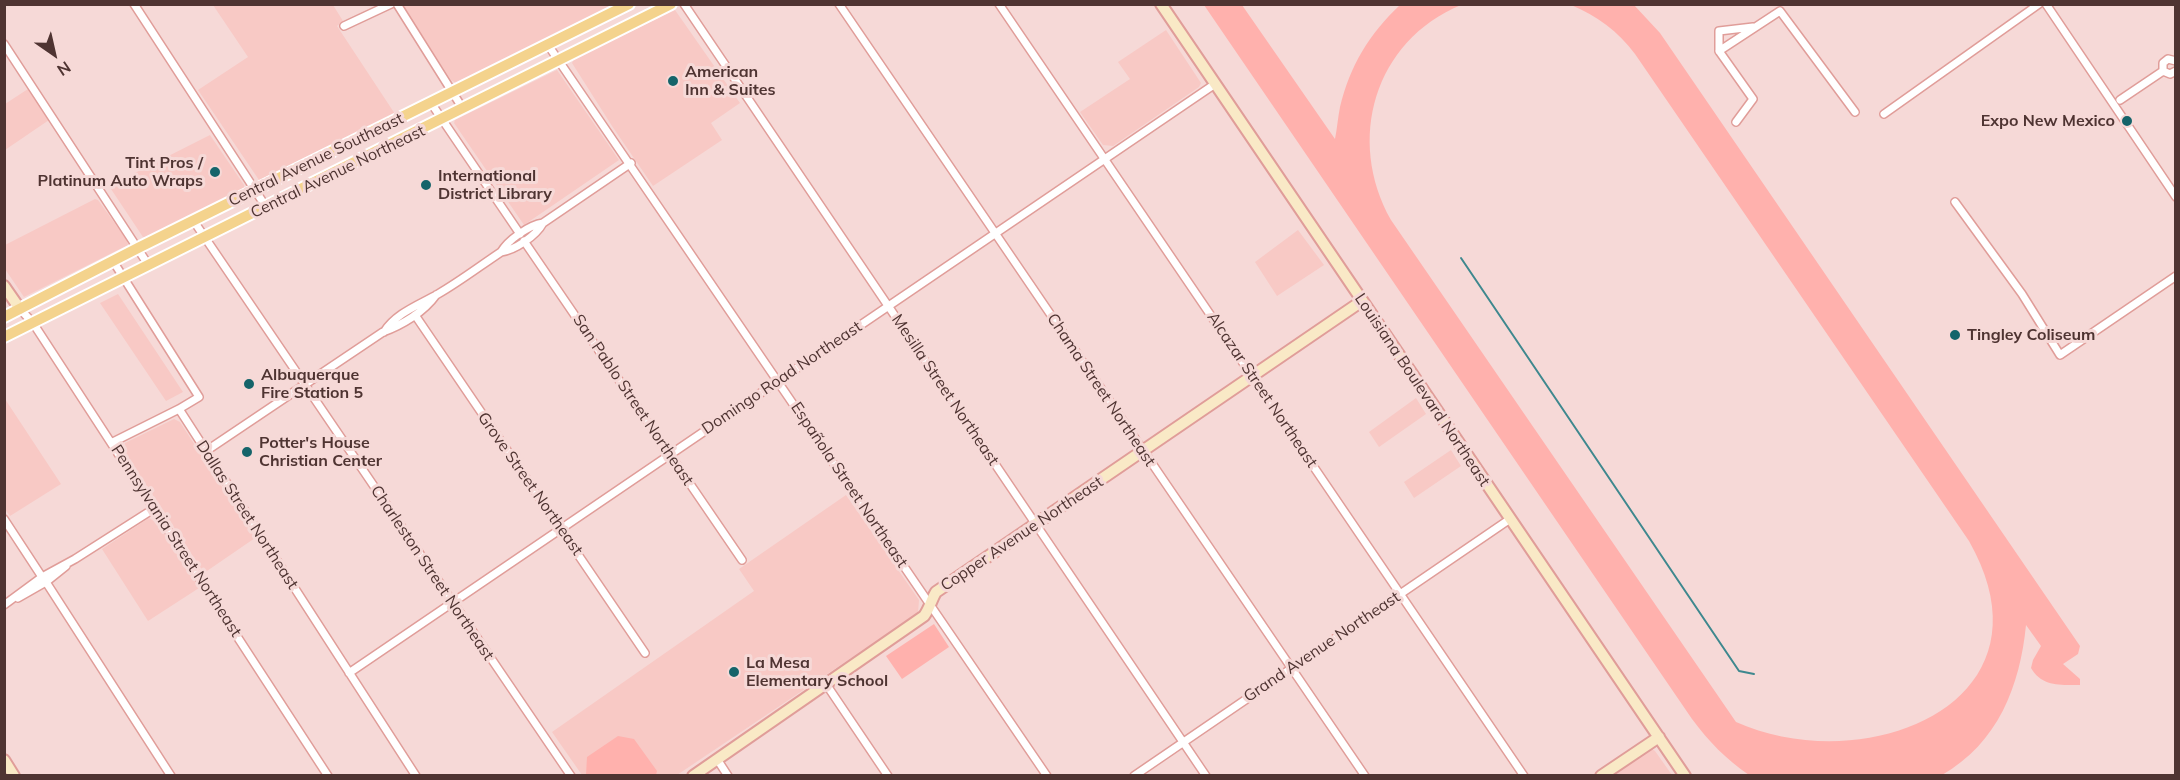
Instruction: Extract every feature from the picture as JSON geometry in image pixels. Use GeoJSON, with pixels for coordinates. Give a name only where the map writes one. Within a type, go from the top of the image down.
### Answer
{"type":"FeatureCollection","features":[{"type":"Feature","properties":{"kind":"main road","name":"Central Avenue Southeast"},"geometry":{"type":"LineString","coordinates":[[4,317],[629,4]]}},
{"type":"Feature","properties":{"kind":"main road","name":"Central Avenue Northeast"},"geometry":{"type":"LineString","coordinates":[[4,337],[443,120],[671,4]]}},
{"type":"Feature","properties":{"kind":"street"},"geometry":{"type":"LineString","coordinates":[[134,4],[266,207]]}},
{"type":"Feature","properties":{"kind":"street"},"geometry":{"type":"LineString","coordinates":[[344,26],[391,4]]}},
{"type":"Feature","properties":{"kind":"street"},"geometry":{"type":"LineString","coordinates":[[397,4],[463,110]]}},
{"type":"Feature","properties":{"kind":"street","name":"Mesilla Street Northeast"},"geometry":{"type":"LineString","coordinates":[[684,4],[1206,776]]}},
{"type":"Feature","properties":{"kind":"street","name":"Chama Street Northeast"},"geometry":{"type":"LineString","coordinates":[[839,4],[1365,776]]}},
{"type":"Feature","properties":{"kind":"street","name":"Alcazar Street Northeast"},"geometry":{"type":"LineString","coordinates":[[999,4],[1524,776]]}},
{"type":"Feature","properties":{"kind":"street","name":"Louisiana Boulevard Northeast"},"geometry":{"type":"LineString","coordinates":[[1161,4],[1685,776]]}},
{"type":"Feature","properties":{"kind":"street"},"geometry":{"type":"LineString","coordinates":[[1884,114],[2039,4]]}},
{"type":"Feature","properties":{"kind":"street"},"geometry":{"type":"LineString","coordinates":[[2046,4],[2175,197]]}},
{"type":"Feature","properties":{"kind":"street"},"geometry":{"type":"LineString","coordinates":[[1719,51],[1780,11],[1855,112]]}},
{"type":"Feature","properties":{"kind":"street"},"geometry":{"type":"LineString","coordinates":[[1736,122],[1753,99],[1719,51],[1719,31],[1758,25]]}},
{"type":"Feature","properties":{"kind":"street"},"geometry":{"type":"LineString","coordinates":[[4,44],[149,266]]}},
{"type":"Feature","properties":{"kind":"street","name":"Española Street Northeast"},"geometry":{"type":"LineString","coordinates":[[549,45],[1047,776]]}},
{"type":"Feature","properties":{"kind":"street"},"geometry":{"type":"LineString","coordinates":[[2163,71],[2161,69],[2163,63],[2168,59],[2175,61]]}},
{"type":"Feature","properties":{"kind":"street"},"geometry":{"type":"LineString","coordinates":[[2163,71],[2170,74],[2175,71]]}},
{"type":"Feature","properties":{"kind":"street"},"geometry":{"type":"LineString","coordinates":[[2120,99],[2163,71]]}},
{"type":"Feature","properties":{"kind":"street","name":"Domingo Road Northeast"},"geometry":{"type":"LineString","coordinates":[[349,673],[1215,84]]}},
{"type":"Feature","properties":{"kind":"street","name":"San Pablo Street Northeast"},"geometry":{"type":"LineString","coordinates":[[431,103],[742,560]]}},
{"type":"Feature","properties":{"kind":"street"},"geometry":{"type":"LineString","coordinates":[[383,332],[389,324],[410,309],[436,296],[501,252],[504,246],[522,238],[536,224],[543,223],[631,163]]}},
{"type":"Feature","properties":{"kind":"street"},"geometry":{"type":"LineString","coordinates":[[1955,202],[2022,294],[2060,355],[2175,276]]}},
{"type":"Feature","properties":{"kind":"street","name":"Charleston Street Northeast"},"geometry":{"type":"LineString","coordinates":[[194,220],[304,386],[571,776]]}},
{"type":"Feature","properties":{"kind":"street"},"geometry":{"type":"LineString","coordinates":[[113,261],[199,396],[179,409],[113,442]]}},
{"type":"Feature","properties":{"kind":"street"},"geometry":{"type":"LineString","coordinates":[[4,286],[20,309]]}},
{"type":"Feature","properties":{"kind":"street"},"geometry":{"type":"LineString","coordinates":[[206,451],[383,332],[415,315],[436,296]]}},
{"type":"Feature","properties":{"kind":"street","name":"Copper Avenue Northeast"},"geometry":{"type":"LineString","coordinates":[[693,776],[924,616],[936,592],[1362,301]]}},
{"type":"Feature","properties":{"kind":"street","name":"Pennsylvania Street Northeast"},"geometry":{"type":"LineString","coordinates":[[20,309],[33,323],[113,442],[328,776]]}},
{"type":"Feature","properties":{"kind":"street","name":"Grove Street Northeast"},"geometry":{"type":"LineString","coordinates":[[415,315],[645,653]]}},
{"type":"Feature","properties":{"kind":"street","name":"Dallas Street Northeast"},"geometry":{"type":"LineString","coordinates":[[179,409],[416,776]]}},
{"type":"Feature","properties":{"kind":"street"},"geometry":{"type":"LineString","coordinates":[[6,603],[155,508]]}},
{"type":"Feature","properties":{"kind":"street"},"geometry":{"type":"LineString","coordinates":[[4,519],[171,776]]}},
{"type":"Feature","properties":{"kind":"street","name":"Grand Avenue Northeast"},"geometry":{"type":"LineString","coordinates":[[1134,776],[1510,519]]}},
{"type":"Feature","properties":{"kind":"street"},"geometry":{"type":"LineString","coordinates":[[826,684],[888,776]]}},
{"type":"Feature","properties":{"kind":"street"},"geometry":{"type":"LineString","coordinates":[[1601,776],[1659,737]]}},
{"type":"Feature","properties":{"kind":"street"},"geometry":{"type":"LineString","coordinates":[[717,759],[728,776]]}},
{"type":"Feature","properties":{"kind":"street"},"geometry":{"type":"LineString","coordinates":[[4,760],[14,776]]}},
{"type":"Feature","properties":{"kind":"shaded area"},"geometry":{"type":"Polygon","coordinates":[[[409,4],[613,5],[456,83],[451,80],[404,7],[409,4]]]}},
{"type":"Feature","properties":{"kind":"shaded area"},"geometry":{"type":"Polygon","coordinates":[[[213,5],[333,5],[343,21],[337,26],[395,114],[259,180],[198,90],[248,57],[213,5]]]}},
{"type":"Feature","properties":{"kind":"shaded area"},"geometry":{"type":"Polygon","coordinates":[[[1204,5],[1242,5],[1335,139],[1344,92],[1355,64],[1370,39],[1389,16],[1400,5],[1461,5],[1431,21],[1407,43],[1389,68],[1376,96],[1370,126],[1371,158],[1378,189],[1391,220],[1736,722],[1787,738],[1840,741],[1891,733],[1936,714],[1970,685],[1990,646],[1991,598],[1969,541],[1635,54],[1606,25],[1571,5],[1634,5],[1660,33],[2080,646],[2078,654],[2063,664],[2080,679],[2080,685],[2052,684],[2035,674],[2031,668],[2041,646],[2026,625],[2018,670],[2003,711],[1992,730],[1978,747],[1942,775],[1749,775],[1741,769],[1718,750],[1692,719],[1204,5]]]}},
{"type":"Feature","properties":{"kind":"shaded area"},"geometry":{"type":"Polygon","coordinates":[[[675,10],[740,103],[711,123],[722,140],[653,186],[572,63],[574,59],[675,10]]]}},
{"type":"Feature","properties":{"kind":"shaded area"},"geometry":{"type":"Polygon","coordinates":[[[1166,30],[1201,83],[1199,87],[1113,146],[1103,145],[1080,112],[1130,79],[1118,62],[1166,30]]]}},
{"type":"Feature","properties":{"kind":"shaded area"},"geometry":{"type":"Polygon","coordinates":[[[557,70],[619,160],[524,225],[454,123],[455,120],[557,70]]]}},
{"type":"Feature","properties":{"kind":"shaded area"},"geometry":{"type":"Polygon","coordinates":[[[28,89],[49,120],[5,150],[5,104],[28,89]]]}},
{"type":"Feature","properties":{"kind":"shaded area"},"geometry":{"type":"Polygon","coordinates":[[[210,135],[244,188],[143,237],[109,186],[210,135]]]}},
{"type":"Feature","properties":{"kind":"shaded area"},"geometry":{"type":"Polygon","coordinates":[[[95,199],[127,240],[128,245],[24,297],[5,269],[5,245],[95,199]]]}},
{"type":"Feature","properties":{"kind":"shaded area"},"geometry":{"type":"Polygon","coordinates":[[[1298,230],[1324,265],[1277,296],[1255,262],[1298,230]]]}},
{"type":"Feature","properties":{"kind":"shaded area"},"geometry":{"type":"Polygon","coordinates":[[[118,294],[183,392],[166,401],[100,303],[118,294]]]}},
{"type":"Feature","properties":{"kind":"shaded area"},"geometry":{"type":"Polygon","coordinates":[[[1416,398],[1426,414],[1379,447],[1369,432],[1416,398]]]}},
{"type":"Feature","properties":{"kind":"shaded area"},"geometry":{"type":"Polygon","coordinates":[[[5,399],[61,484],[10,516],[4,508],[5,399]]]}},
{"type":"Feature","properties":{"kind":"shaded area"},"geometry":{"type":"Polygon","coordinates":[[[174,419],[180,422],[255,538],[204,573],[123,450],[125,443],[174,419]]]}},
{"type":"Feature","properties":{"kind":"shaded area"},"geometry":{"type":"Polygon","coordinates":[[[1451,450],[1461,466],[1414,498],[1404,482],[1451,450]]]}},
{"type":"Feature","properties":{"kind":"shaded area","name":"La Mesa Elementary School"},"geometry":{"type":"Polygon","coordinates":[[[846,495],[919,600],[918,613],[677,775],[582,775],[552,732],[754,591],[739,569],[846,495]]]}},
{"type":"Feature","properties":{"kind":"shaded area"},"geometry":{"type":"Polygon","coordinates":[[[149,518],[156,522],[199,588],[148,621],[102,549],[149,518]]]}},
{"type":"Feature","properties":{"kind":"shaded area"},"geometry":{"type":"Polygon","coordinates":[[[934,624],[949,647],[902,679],[886,656],[934,624]]]}},
{"type":"Feature","properties":{"kind":"shaded area"},"geometry":{"type":"Polygon","coordinates":[[[618,736],[634,739],[657,771],[656,775],[586,775],[587,757],[618,736]]]}},
{"type":"Feature","properties":{"kind":"shaded area"},"geometry":{"type":"Polygon","coordinates":[[[1652,749],[1672,775],[1612,775],[1652,749]]]}},
{"type":"Feature","properties":{"kind":"waterway"},"geometry":{"type":"LineString","coordinates":[[1461,258],[1739,671],[1754,674]]}},
{"type":"Feature","properties":{"kind":"place","name":"American Inn & Suites"},"geometry":{"type":"Point","coordinates":[673,81]}},
{"type":"Feature","properties":{"kind":"place","name":"Expo New Mexico"},"geometry":{"type":"Point","coordinates":[2127,121]}},
{"type":"Feature","properties":{"kind":"place","name":"Tint Pros / Platinum Auto Wraps"},"geometry":{"type":"Point","coordinates":[215,172]}},
{"type":"Feature","properties":{"kind":"place","name":"International District Library"},"geometry":{"type":"Point","coordinates":[426,185]}},
{"type":"Feature","properties":{"kind":"place","name":"Tingley Coliseum"},"geometry":{"type":"Point","coordinates":[1955,335]}},
{"type":"Feature","properties":{"kind":"place","name":"Albuquerque Fire Station 5"},"geometry":{"type":"Point","coordinates":[249,384]}},
{"type":"Feature","properties":{"kind":"place","name":"Potter's House Christian Center"},"geometry":{"type":"Point","coordinates":[247,452]}},
{"type":"Feature","properties":{"kind":"place","name":"La Mesa Elementary School"},"geometry":{"type":"Point","coordinates":[734,672]}}]}
